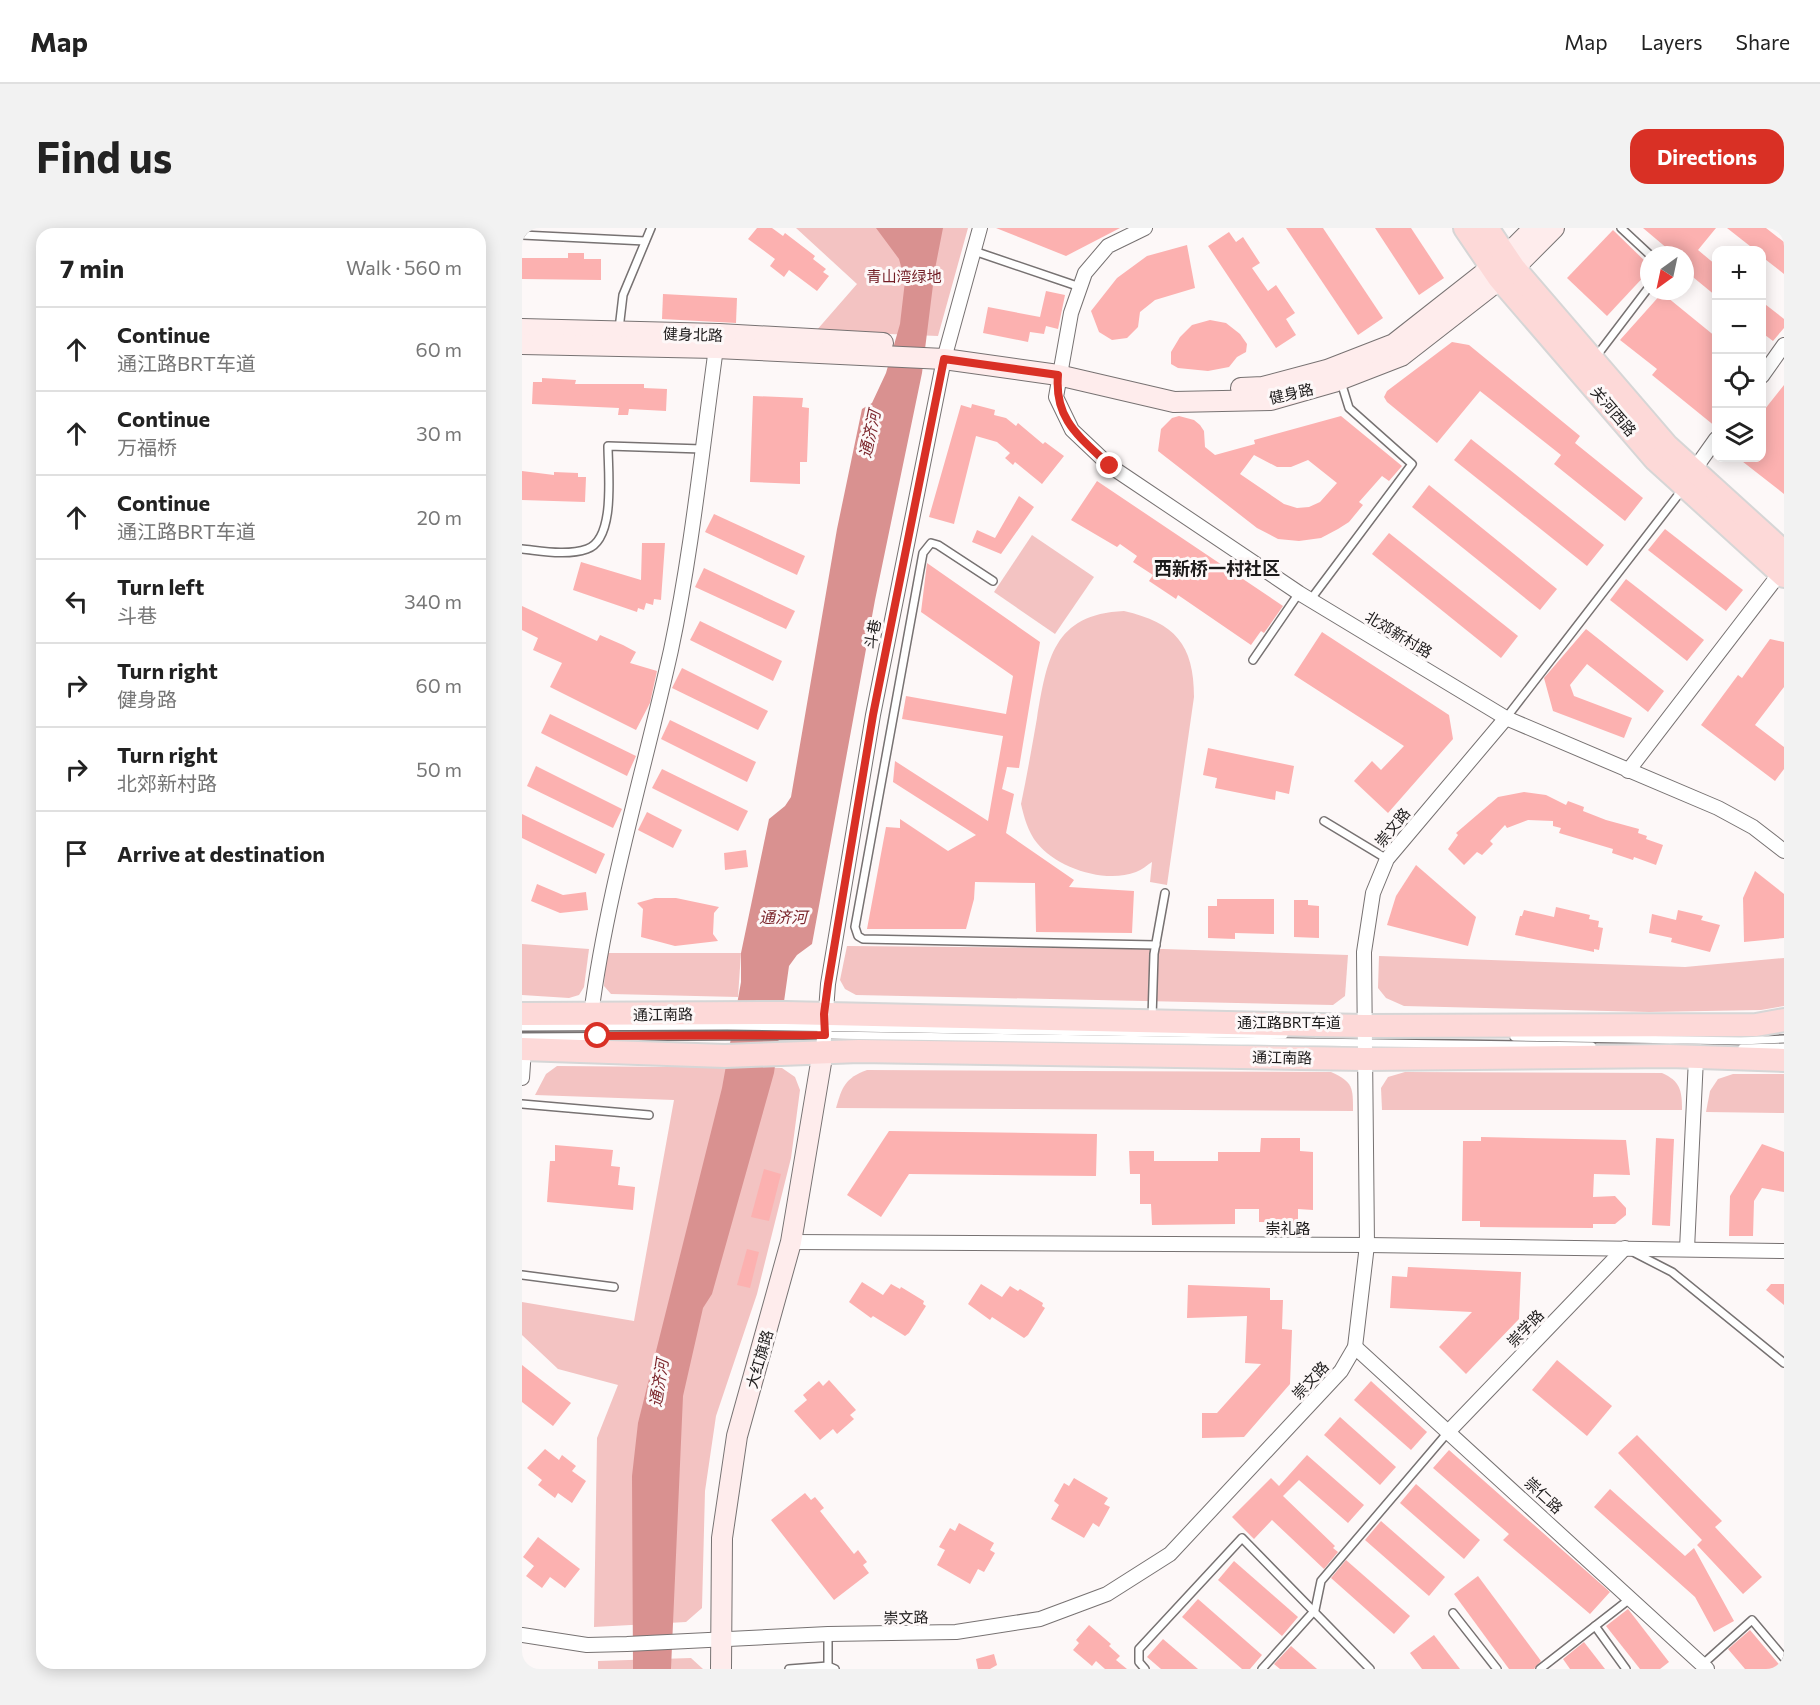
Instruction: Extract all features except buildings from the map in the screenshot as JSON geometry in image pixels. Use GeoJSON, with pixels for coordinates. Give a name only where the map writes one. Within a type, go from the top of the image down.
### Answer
{"type":"FeatureCollection","features":[{"type":"Feature","properties":{"kind":"main road","name":"关河西路"},"geometry":{"type":"LineString","coordinates":[[1465,228],[1593,360],[1667,446],[1689,478],[1783,567]]}},
{"type":"Feature","properties":{"kind":"main road","name":"关河西路"},"geometry":{"type":"LineString","coordinates":[[1487,228],[1503,267],[1655,459],[1689,478]]}},
{"type":"Feature","properties":{"kind":"main road","name":"健身路"},"geometry":{"type":"LineString","coordinates":[[1059,370],[1173,402],[1270,400],[1340,380],[1401,356],[1503,267],[1534,228]]}},
{"type":"Feature","properties":{"kind":"main road","name":"健身路"},"geometry":{"type":"LineString","coordinates":[[862,349],[945,354],[1059,370],[1166,390],[1263,387],[1327,370],[1394,344],[1554,228]]}},
{"type":"Feature","properties":{"kind":"main road","name":"健身北路"},"geometry":{"type":"LineString","coordinates":[[522,329],[716,348],[862,349]]}},
{"type":"Feature","properties":{"kind":"main road","name":"健身北路"},"geometry":{"type":"LineString","coordinates":[[522,344],[618,339],[862,349]]}},
{"type":"Feature","properties":{"kind":"main road","name":"通江南路"},"geometry":{"type":"LineString","coordinates":[[522,1014],[595,1026],[729,1019],[791,1025],[824,1032],[1365,1041],[1734,1060],[1781,1051]]}},
{"type":"Feature","properties":{"kind":"main road","name":"通江南路"},"geometry":{"type":"LineString","coordinates":[[725,1045],[780,1054],[824,1032],[1152,1020],[1365,1041],[1756,1025],[1784,1020]]}},
{"type":"Feature","properties":{"kind":"main road","name":"大红旗路"},"geometry":{"type":"LineString","coordinates":[[722,1669],[722,1538],[737,1436],[791,1242],[824,1032]]}},
{"type":"Feature","properties":{"kind":"main road"},"geometry":{"type":"LineString","coordinates":[[523,1041],[622,1053],[725,1045]]}},
{"type":"Feature","properties":{"kind":"street","name":"斗巷"},"geometry":{"type":"LineString","coordinates":[[824,1032],[873,715],[945,354],[980,228]]}},
{"type":"Feature","properties":{"kind":"street","name":"北郊新村路"},"geometry":{"type":"LineString","coordinates":[[1146,228],[1108,246],[1085,273],[1071,313],[1059,370],[1056,398],[1072,430],[1110,466],[1305,596],[1506,718],[1718,808],[1753,827],[1784,851]]}},
{"type":"Feature","properties":{"kind":"street"},"geometry":{"type":"LineString","coordinates":[[595,1026],[599,953],[620,856],[671,650],[716,348]]}},
{"type":"Feature","properties":{"kind":"street"},"geometry":{"type":"LineString","coordinates":[[1766,371],[1782,353]]}},
{"type":"Feature","properties":{"kind":"street"},"geometry":{"type":"LineString","coordinates":[[1689,478],[1712,445]]}},
{"type":"Feature","properties":{"kind":"street"},"geometry":{"type":"LineString","coordinates":[[1628,771],[1783,567]]}},
{"type":"Feature","properties":{"kind":"street","name":"崇文路"},"geometry":{"type":"LineString","coordinates":[[522,1635],[587,1645],[828,1634],[957,1632],[1040,1619],[1107,1594],[1170,1554],[1341,1371],[1355,1347],[1367,1245],[1364,952],[1373,893],[1387,859],[1506,718]]}},
{"type":"Feature","properties":{"kind":"street"},"geometry":{"type":"LineString","coordinates":[[522,1078],[523,1041]]}},
{"type":"Feature","properties":{"kind":"street"},"geometry":{"type":"LineString","coordinates":[[1687,1250],[1696,1058]]}},
{"type":"Feature","properties":{"kind":"street","name":"崇礼路"},"geometry":{"type":"LineString","coordinates":[[791,1242],[1367,1245],[1784,1251]]}},
{"type":"Feature","properties":{"kind":"street","name":"崇学路"},"geometry":{"type":"LineString","coordinates":[[1449,1431],[1625,1248]]}},
{"type":"Feature","properties":{"kind":"street","name":"崇仁路"},"geometry":{"type":"LineString","coordinates":[[1355,1347],[1631,1598],[1702,1667]]}},
{"type":"Feature","properties":{"kind":"lane"},"geometry":{"type":"LineString","coordinates":[[618,339],[623,295],[651,228]]}},
{"type":"Feature","properties":{"kind":"lane"},"geometry":{"type":"LineString","coordinates":[[1621,228],[1640,246]]}},
{"type":"Feature","properties":{"kind":"lane"},"geometry":{"type":"LineString","coordinates":[[522,235],[645,241]]}},
{"type":"Feature","properties":{"kind":"lane"},"geometry":{"type":"LineString","coordinates":[[974,251],[1080,287]]}},
{"type":"Feature","properties":{"kind":"lane"},"geometry":{"type":"LineString","coordinates":[[1593,360],[1640,299]]}},
{"type":"Feature","properties":{"kind":"lane"},"geometry":{"type":"LineString","coordinates":[[1253,660],[1413,464],[1349,408],[1340,380]]}},
{"type":"Feature","properties":{"kind":"lane"},"geometry":{"type":"LineString","coordinates":[[522,549],[558,552],[586,549],[602,537],[607,524],[608,446],[702,449]]}},
{"type":"Feature","properties":{"kind":"lane"},"geometry":{"type":"LineString","coordinates":[[1506,718],[1689,478]]}},
{"type":"Feature","properties":{"kind":"lane"},"geometry":{"type":"LineString","coordinates":[[993,581],[938,545],[932,543],[923,553],[855,927],[858,936],[863,939],[1156,945]]}},
{"type":"Feature","properties":{"kind":"lane"},"geometry":{"type":"LineString","coordinates":[[1324,821],[1387,859]]}},
{"type":"Feature","properties":{"kind":"lane"},"geometry":{"type":"LineString","coordinates":[[1152,1020],[1156,945],[1165,893]]}},
{"type":"Feature","properties":{"kind":"lane"},"geometry":{"type":"LineString","coordinates":[[523,1041],[729,1019]]}},
{"type":"Feature","properties":{"kind":"lane"},"geometry":{"type":"LineString","coordinates":[[523,1041],[595,1026],[725,1045],[791,1025]]}},
{"type":"Feature","properties":{"kind":"lane"},"geometry":{"type":"LineString","coordinates":[[595,1026],[622,1053]]}},
{"type":"Feature","properties":{"kind":"lane"},"geometry":{"type":"LineString","coordinates":[[1365,1041],[1784,1039]]}},
{"type":"Feature","properties":{"kind":"lane"},"geometry":{"type":"LineString","coordinates":[[1365,1041],[1781,1051]]}},
{"type":"Feature","properties":{"kind":"lane"},"geometry":{"type":"LineString","coordinates":[[522,1104],[649,1115]]}},
{"type":"Feature","properties":{"kind":"lane"},"geometry":{"type":"LineString","coordinates":[[1625,1248],[1672,1272],[1784,1363]]}},
{"type":"Feature","properties":{"kind":"lane"},"geometry":{"type":"LineString","coordinates":[[522,1275],[614,1287]]}},
{"type":"Feature","properties":{"kind":"lane"},"geometry":{"type":"LineString","coordinates":[[1262,1669],[1315,1610],[1321,1581],[1449,1431]]}},
{"type":"Feature","properties":{"kind":"lane"},"geometry":{"type":"LineString","coordinates":[[1145,1669],[1139,1662],[1139,1649],[1242,1538],[1315,1610],[1370,1669]]}},
{"type":"Feature","properties":{"kind":"lane"},"geometry":{"type":"LineString","coordinates":[[1540,1669],[1631,1598]]}},
{"type":"Feature","properties":{"kind":"lane"},"geometry":{"type":"LineString","coordinates":[[1453,1613],[1497,1669]]}},
{"type":"Feature","properties":{"kind":"lane"},"geometry":{"type":"LineString","coordinates":[[1702,1667],[1752,1620],[1784,1658]]}},
{"type":"Feature","properties":{"kind":"lane"},"geometry":{"type":"LineString","coordinates":[[1595,1626],[1626,1669]]}},
{"type":"Feature","properties":{"kind":"lane"},"geometry":{"type":"LineString","coordinates":[[789,1669],[832,1668],[828,1634]]}},
{"type":"Feature","properties":{"kind":"green space","name":"青山湾绿地"},"geometry":{"type":"Polygon","coordinates":[[[796,228],[968,228],[938,336],[816,331],[857,284],[796,228]]]}},
{"type":"Feature","properties":{"kind":"green space"},"geometry":{"type":"Polygon","coordinates":[[[1032,535],[1094,577],[1055,634],[994,592],[1032,535]]]}},
{"type":"Feature","properties":{"kind":"green space"},"geometry":{"type":"Polygon","coordinates":[[[1124,611],[1142,616],[1169,630],[1185,650],[1193,679],[1194,697],[1167,885],[1150,882],[1152,862],[1136,872],[1110,876],[1082,871],[1057,860],[1034,839],[1021,804],[1045,677],[1050,659],[1058,644],[1068,631],[1082,621],[1100,614],[1124,611]]]}},
{"type":"Feature","properties":{"kind":"green space"},"geometry":{"type":"Polygon","coordinates":[[[522,944],[589,949],[584,987],[579,995],[569,998],[522,995],[522,944]]]}},
{"type":"Feature","properties":{"kind":"green space"},"geometry":{"type":"Polygon","coordinates":[[[847,946],[1163,949],[1348,955],[1345,996],[1333,1005],[856,995],[845,989],[840,980],[847,946]]]}},
{"type":"Feature","properties":{"kind":"green space"},"geometry":{"type":"Polygon","coordinates":[[[606,953],[741,953],[738,997],[611,994],[604,986],[606,953]]]}},
{"type":"Feature","properties":{"kind":"green space"},"geometry":{"type":"Polygon","coordinates":[[[1379,956],[1685,967],[1784,958],[1784,1006],[1761,1010],[1649,1012],[1404,1006],[1386,998],[1378,988],[1379,956]]]}},
{"type":"Feature","properties":{"kind":"green space"},"geometry":{"type":"Polygon","coordinates":[[[557,1066],[782,1068],[795,1077],[800,1090],[791,1158],[757,1294],[716,1416],[705,1491],[702,1608],[686,1622],[594,1627],[597,1438],[618,1385],[558,1369],[522,1335],[522,1302],[634,1321],[674,1100],[535,1095],[546,1074],[557,1066]]]}},
{"type":"Feature","properties":{"kind":"green space"},"geometry":{"type":"Polygon","coordinates":[[[867,1070],[1331,1072],[1348,1082],[1353,1096],[1353,1111],[836,1108],[840,1094],[849,1080],[867,1070]]]}},
{"type":"Feature","properties":{"kind":"green space"},"geometry":{"type":"Polygon","coordinates":[[[1405,1072],[1662,1073],[1673,1079],[1679,1087],[1682,1110],[1382,1110],[1381,1088],[1388,1077],[1405,1072]]]}},
{"type":"Feature","properties":{"kind":"green space"},"geometry":{"type":"Polygon","coordinates":[[[1733,1074],[1784,1074],[1784,1113],[1706,1112],[1710,1091],[1718,1079],[1733,1074]]]}},
{"type":"Feature","properties":{"kind":"green space"},"geometry":{"type":"Polygon","coordinates":[[[691,1658],[703,1669],[598,1669],[598,1661],[691,1658]]]}},
{"type":"Feature","properties":{"kind":"water","name":"通济河"},"geometry":{"type":"Polygon","coordinates":[[[876,228],[943,228],[935,269],[922,373],[875,600],[812,944],[797,955],[789,966],[774,1073],[712,1294],[703,1308],[683,1396],[671,1669],[633,1669],[632,1476],[638,1423],[722,1088],[741,982],[741,953],[769,819],[785,806],[791,797],[837,529],[862,409],[872,403],[886,373],[900,324],[905,281],[899,259],[876,228]]]}},
{"type":"Feature","properties":{"kind":"district","name":"西新桥一村社区"},"geometry":{"type":"Point","coordinates":[1217,568]}},
{"type":"Feature","properties":{"kind":"route"},"geometry":{"type":"LineString","coordinates":[[598,1036],[825,1035],[824,1014],[828,984],[873,715],[944,359],[1058,375],[1056,398],[1072,430],[1110,466]]}}]}
